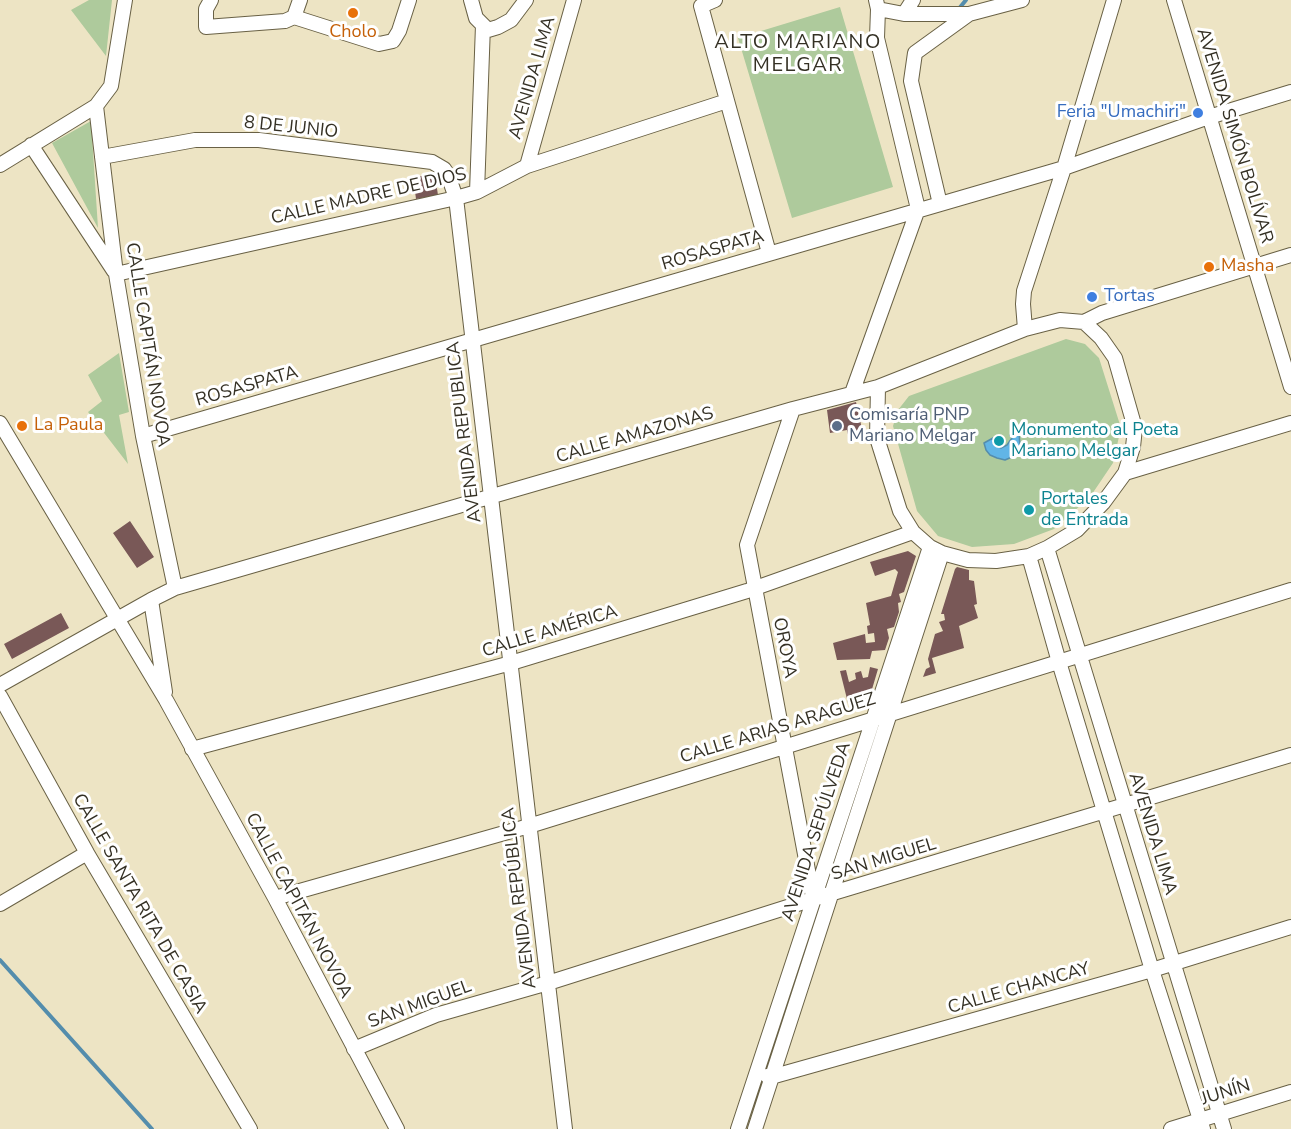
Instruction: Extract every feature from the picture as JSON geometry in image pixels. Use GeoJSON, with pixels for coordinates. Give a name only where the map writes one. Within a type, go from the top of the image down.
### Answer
{"type":"FeatureCollection","features":[{"type":"Feature","properties":{"kind":"street"},"geometry":{"type":"LineString","coordinates":[[0,165],[96,106],[111,86],[125,0]]}},
{"type":"Feature","properties":{"kind":"street"},"geometry":{"type":"LineString","coordinates":[[211,0],[206,9],[206,27],[285,21],[294,17],[379,44],[393,41],[399,31],[409,0]]}},
{"type":"Feature","properties":{"kind":"street"},"geometry":{"type":"LineString","coordinates":[[294,17],[300,0]]}},
{"type":"Feature","properties":{"kind":"street"},"geometry":{"type":"LineString","coordinates":[[471,0],[476,18],[488,30],[511,20],[526,0]]}},
{"type":"Feature","properties":{"kind":"street","name":"AVENIDA LIMA"},"geometry":{"type":"LineString","coordinates":[[526,166],[574,0]]}},
{"type":"Feature","properties":{"kind":"street"},"geometry":{"type":"LineString","coordinates":[[715,0],[701,6],[769,254]]}},
{"type":"Feature","properties":{"kind":"street"},"geometry":{"type":"LineString","coordinates":[[904,14],[913,0]]}},
{"type":"Feature","properties":{"kind":"street"},"geometry":{"type":"LineString","coordinates":[[852,393],[918,209],[877,38],[877,5],[904,14],[969,14],[1022,0]]}},
{"type":"Feature","properties":{"kind":"street"},"geometry":{"type":"LineString","coordinates":[[1025,329],[1024,291],[1064,168],[1114,0]]}},
{"type":"Feature","properties":{"kind":"street","name":"AVENIDA SIMÓN BOLÍVAR"},"geometry":{"type":"LineString","coordinates":[[1174,0],[1291,387]]}},
{"type":"Feature","properties":{"kind":"street"},"geometry":{"type":"LineString","coordinates":[[940,204],[911,81],[915,53],[969,14]]}},
{"type":"Feature","properties":{"kind":"street"},"geometry":{"type":"LineString","coordinates":[[477,192],[483,25]]}},
{"type":"Feature","properties":{"kind":"street","name":"ROSASPATA"},"geometry":{"type":"LineString","coordinates":[[143,436],[1064,168],[1209,117],[1291,92]]}},
{"type":"Feature","properties":{"kind":"street","name":"CALLE MADRE DE DIOS"},"geometry":{"type":"LineString","coordinates":[[116,274],[456,198],[477,192],[526,166],[727,101]]}},
{"type":"Feature","properties":{"kind":"street","name":"CALLE CAPITÁN NOVOA"},"geometry":{"type":"LineString","coordinates":[[96,106],[116,274],[143,436],[176,588]]}},
{"type":"Feature","properties":{"kind":"street","name":"8 DE JUNIO"},"geometry":{"type":"LineString","coordinates":[[102,157],[195,140],[259,140],[432,162],[444,169],[456,198]]}},
{"type":"Feature","properties":{"kind":"street"},"geometry":{"type":"LineString","coordinates":[[31,145],[116,274]]}},
{"type":"Feature","properties":{"kind":"street","name":"AVENIDA REPUBLICA"},"geometry":{"type":"LineString","coordinates":[[456,198],[511,663]]}},
{"type":"Feature","properties":{"kind":"street","name":"CALLE AMAZONAS"},"geometry":{"type":"LineString","coordinates":[[0,685],[176,588],[793,409],[878,387],[1025,329],[1060,320],[1084,322],[1102,313],[1291,255]]}},
{"type":"Feature","properties":{"kind":"street"},"geometry":{"type":"LineString","coordinates":[[878,387],[877,438],[900,511],[914,532],[936,550],[968,560],[996,561],[1029,556],[1077,530],[1103,503],[1125,473],[1133,447],[1134,428],[1115,358],[1101,338],[1084,322]]}},
{"type":"Feature","properties":{"kind":"street","name":"OROYA"},"geometry":{"type":"LineString","coordinates":[[793,409],[747,546],[813,899]]}},
{"type":"Feature","properties":{"kind":"street","name":"CALLE CAPITÁN NOVOA"},"geometry":{"type":"LineString","coordinates":[[0,423],[166,700],[275,898],[397,1129]]}},
{"type":"Feature","properties":{"kind":"street"},"geometry":{"type":"LineString","coordinates":[[1125,473],[1291,423]]}},
{"type":"Feature","properties":{"kind":"street","name":"CALLE AMÉRICA"},"geometry":{"type":"LineString","coordinates":[[192,749],[511,663],[755,589],[914,532]]}},
{"type":"Feature","properties":{"kind":"street","name":"AVENIDA LIMA"},"geometry":{"type":"LineString","coordinates":[[1047,548],[1224,1129]]}},
{"type":"Feature","properties":{"kind":"street","name":"AVENIDA SEPÚLVEDA"},"geometry":{"type":"LineString","coordinates":[[755,1129],[890,714],[936,550]]}},
{"type":"Feature","properties":{"kind":"street","name":"AVENIDA SEPÚLVEDA"},"geometry":{"type":"LineString","coordinates":[[738,1129],[874,718],[936,550]]}},
{"type":"Feature","properties":{"kind":"street"},"geometry":{"type":"LineString","coordinates":[[1029,556],[1152,970],[1202,1124]]}},
{"type":"Feature","properties":{"kind":"street","name":"CALLE ARIAS ARAGUEZ"},"geometry":{"type":"LineString","coordinates":[[275,898],[529,826],[784,745],[1291,590]]}},
{"type":"Feature","properties":{"kind":"street","name":"CALLE CAPITÁN NOVOA"},"geometry":{"type":"LineString","coordinates":[[151,600],[166,700]]}},
{"type":"Feature","properties":{"kind":"street","name":"AVENIDA REPÚBLICA"},"geometry":{"type":"LineString","coordinates":[[511,663],[565,1129]]}},
{"type":"Feature","properties":{"kind":"street","name":"CALLE SANTA RITA DE CASIA"},"geometry":{"type":"LineString","coordinates":[[0,696],[87,852],[250,1129]]}},
{"type":"Feature","properties":{"kind":"street","name":"SAN MIGUEL"},"geometry":{"type":"LineString","coordinates":[[354,1049],[436,1015],[548,983],[813,899],[1291,755]]}},
{"type":"Feature","properties":{"kind":"street"},"geometry":{"type":"LineString","coordinates":[[0,904],[87,852]]}},
{"type":"Feature","properties":{"kind":"street","name":"CALLE CHANCAY"},"geometry":{"type":"LineString","coordinates":[[771,1077],[1152,970],[1291,927]]}},
{"type":"Feature","properties":{"kind":"street"},"geometry":{"type":"LineString","coordinates":[[756,1073],[771,1077]]}},
{"type":"Feature","properties":{"kind":"street","name":"JUNÍN"},"geometry":{"type":"LineString","coordinates":[[1171,1129],[1202,1124],[1220,1113],[1291,1092]]}},
{"type":"Feature","properties":{"kind":"green space"},"geometry":{"type":"Polygon","coordinates":[[[89,0],[112,0],[106,56],[71,10],[89,0]]]}},
{"type":"Feature","properties":{"kind":"green space"},"geometry":{"type":"Polygon","coordinates":[[[840,7],[893,187],[792,218],[738,38],[840,7]]]}},
{"type":"Feature","properties":{"kind":"green space"},"geometry":{"type":"Polygon","coordinates":[[[91,121],[98,228],[52,143],[91,121]]]}},
{"type":"Feature","properties":{"kind":"green space"},"geometry":{"type":"Polygon","coordinates":[[[1066,339],[1085,344],[1099,358],[1121,428],[1113,463],[1090,497],[1054,529],[1014,544],[972,547],[938,536],[917,511],[893,426],[898,410],[909,396],[1066,339]]]}},
{"type":"Feature","properties":{"kind":"green space"},"geometry":{"type":"Polygon","coordinates":[[[119,353],[129,412],[119,415],[128,464],[88,412],[102,401],[88,375],[119,353]]]}},
{"type":"Feature","properties":{"kind":"water"},"geometry":{"type":"Polygon","coordinates":[[[1019,432],[1020,447],[1012,457],[1005,460],[997,458],[986,450],[984,443],[993,438],[995,445],[1001,448],[1007,445],[1012,438],[1010,435],[1019,432]]]}},
{"type":"Feature","properties":{"kind":"building"},"geometry":{"type":"Polygon","coordinates":[[[413,176],[435,176],[438,195],[416,199],[413,176]]]}},
{"type":"Feature","properties":{"kind":"building"},"geometry":{"type":"Polygon","coordinates":[[[856,402],[864,438],[850,444],[847,430],[830,433],[827,410],[856,402]]]}},
{"type":"Feature","properties":{"kind":"building"},"geometry":{"type":"Polygon","coordinates":[[[130,521],[154,557],[137,568],[113,533],[130,521]]]}},
{"type":"Feature","properties":{"kind":"building"},"geometry":{"type":"Polygon","coordinates":[[[908,551],[916,556],[904,592],[899,594],[901,602],[898,603],[899,612],[894,627],[887,629],[889,638],[885,650],[872,651],[870,659],[837,660],[833,643],[865,634],[866,643],[875,642],[874,633],[868,634],[867,626],[870,625],[866,603],[891,596],[898,572],[895,569],[875,576],[870,562],[908,551]]]}},
{"type":"Feature","properties":{"kind":"building"},"geometry":{"type":"Polygon","coordinates":[[[957,567],[969,570],[969,580],[974,581],[977,604],[974,605],[978,618],[959,626],[964,648],[932,658],[936,673],[923,677],[926,669],[930,667],[928,659],[935,634],[943,631],[939,622],[945,620],[944,614],[941,614],[957,567]]]}},
{"type":"Feature","properties":{"kind":"building"},"geometry":{"type":"Polygon","coordinates":[[[61,613],[69,628],[12,659],[4,644],[61,613]]]}},
{"type":"Feature","properties":{"kind":"building"},"geometry":{"type":"Polygon","coordinates":[[[870,667],[878,669],[870,696],[848,703],[840,671],[846,670],[849,682],[856,679],[855,673],[861,671],[863,678],[868,677],[870,667]]]}},
{"type":"Feature","properties":{"kind":"waterway"},"geometry":{"type":"LineString","coordinates":[[957,11],[966,0]]}},
{"type":"Feature","properties":{"kind":"waterway"},"geometry":{"type":"LineString","coordinates":[[0,960],[152,1129]]}},
{"type":"Feature","properties":{"kind":"place","name":"Cholo"},"geometry":{"type":"Point","coordinates":[353,13]}},
{"type":"Feature","properties":{"kind":"place","name":"Feria \"Umachiri\""},"geometry":{"type":"Point","coordinates":[1198,113]}},
{"type":"Feature","properties":{"kind":"place","name":"Masha"},"geometry":{"type":"Point","coordinates":[1209,267]}},
{"type":"Feature","properties":{"kind":"place","name":"Tortas"},"geometry":{"type":"Point","coordinates":[1092,297]}},
{"type":"Feature","properties":{"kind":"place","name":"La Paula"},"geometry":{"type":"Point","coordinates":[22,426]}},
{"type":"Feature","properties":{"kind":"place","name":"Comisaría PNP Mariano Melgar"},"geometry":{"type":"Point","coordinates":[837,426]}},
{"type":"Feature","properties":{"kind":"place","name":"Monumento al Poeta Mariano Melgar"},"geometry":{"type":"Point","coordinates":[999,441]}},
{"type":"Feature","properties":{"kind":"place","name":"Portales de Entrada"},"geometry":{"type":"Point","coordinates":[1029,510]}},
{"type":"Feature","properties":{"kind":"district","name":"ALTO MARIANO MELGAR"},"geometry":{"type":"Point","coordinates":[798,54]}}]}
